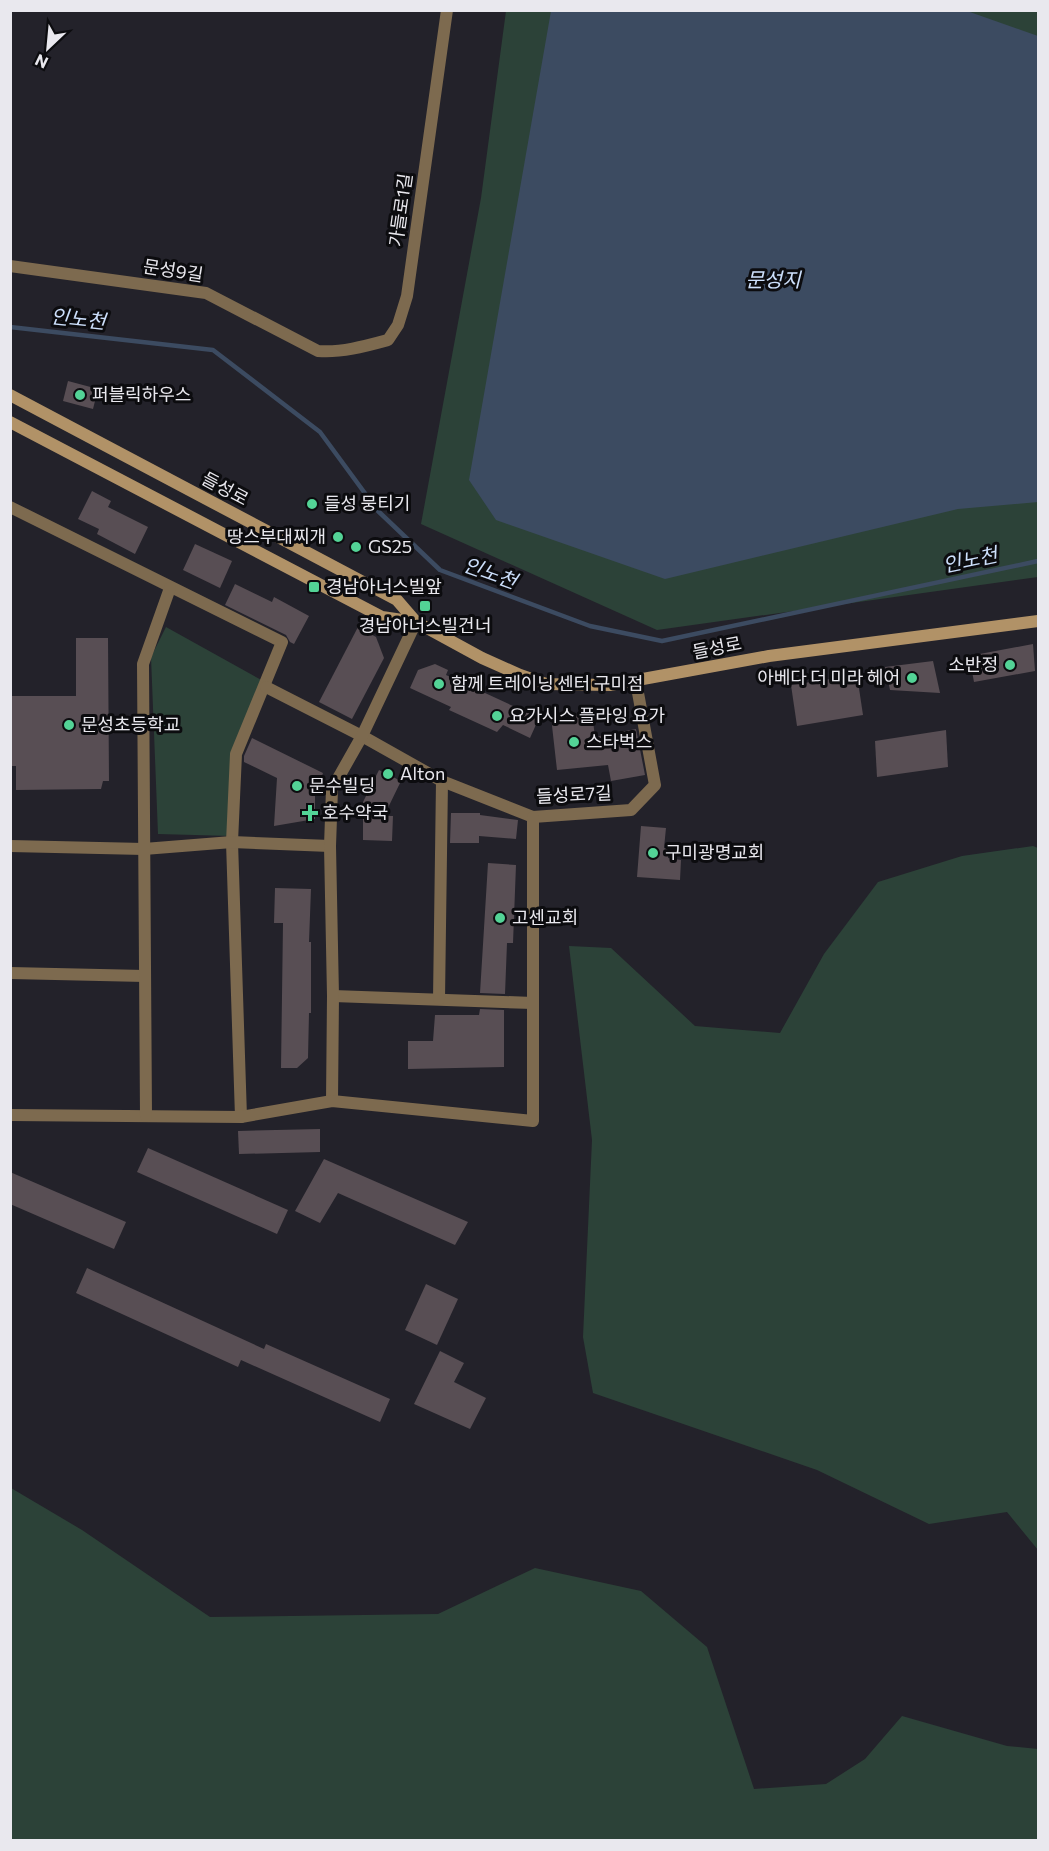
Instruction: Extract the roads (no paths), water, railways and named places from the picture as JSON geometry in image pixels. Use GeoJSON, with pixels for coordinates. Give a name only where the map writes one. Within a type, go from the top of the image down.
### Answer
{"type":"FeatureCollection","features":[{"type":"Feature","properties":{"kind":"street","name":"가들로1길"},"geometry":{"type":"LineString","coordinates":[[318,351],[336,350],[388,340],[398,325],[407,296],[447,10]]}},
{"type":"Feature","properties":{"kind":"street","name":"문성9길"},"geometry":{"type":"LineString","coordinates":[[10,266],[206,293],[318,351]]}},
{"type":"Feature","properties":{"kind":"street","name":"들성로"},"geometry":{"type":"LineString","coordinates":[[10,395],[398,600],[416,622]]}},
{"type":"Feature","properties":{"kind":"street","name":"들성로"},"geometry":{"type":"LineString","coordinates":[[10,422],[382,617],[416,622],[482,658],[546,684],[610,685],[636,682],[769,656],[1038,621]]}},
{"type":"Feature","properties":{"kind":"street"},"geometry":{"type":"LineString","coordinates":[[10,507],[282,642],[266,687],[236,754],[232,842],[241,1117]]}},
{"type":"Feature","properties":{"kind":"street"},"geometry":{"type":"LineString","coordinates":[[146,1116],[143,664],[170,588]]}},
{"type":"Feature","properties":{"kind":"street"},"geometry":{"type":"LineString","coordinates":[[332,1101],[333,996],[330,846],[332,789],[362,736],[416,622]]}},
{"type":"Feature","properties":{"kind":"street","name":"들성로7길"},"geometry":{"type":"LineString","coordinates":[[266,687],[362,736],[442,781],[533,817],[631,810],[655,785],[636,682]]}},
{"type":"Feature","properties":{"kind":"street"},"geometry":{"type":"LineString","coordinates":[[438,999],[442,781]]}},
{"type":"Feature","properties":{"kind":"street"},"geometry":{"type":"LineString","coordinates":[[10,1115],[241,1117],[332,1101],[533,1120],[533,817]]}},
{"type":"Feature","properties":{"kind":"street"},"geometry":{"type":"LineString","coordinates":[[10,846],[144,849],[232,842],[330,846]]}},
{"type":"Feature","properties":{"kind":"street"},"geometry":{"type":"LineString","coordinates":[[10,973],[145,975]]}},
{"type":"Feature","properties":{"kind":"street"},"geometry":{"type":"LineString","coordinates":[[333,996],[533,1003]]}},
{"type":"Feature","properties":{"kind":"water","name":"문성지"},"geometry":{"type":"Polygon","coordinates":[[[551,11],[967,11],[1038,36],[1038,502],[958,509],[665,579],[496,520],[469,480],[551,11]]]}},
{"type":"Feature","properties":{"kind":"waterway","name":"인노천"},"geometry":{"type":"LineString","coordinates":[[10,327],[213,350],[320,432],[378,511],[440,570],[590,626],[662,641],[1038,561]]}},
{"type":"Feature","properties":{"kind":"place","name":"퍼블릭하우스"},"geometry":{"type":"Point","coordinates":[80,395]}},
{"type":"Feature","properties":{"kind":"place","name":"들성 뭉티기"},"geometry":{"type":"Point","coordinates":[312,504]}},
{"type":"Feature","properties":{"kind":"place","name":"땅스부대찌개"},"geometry":{"type":"Point","coordinates":[338,537]}},
{"type":"Feature","properties":{"kind":"place","name":"GS25"},"geometry":{"type":"Point","coordinates":[356,547]}},
{"type":"Feature","properties":{"kind":"place","name":"경남아너스빌앞"},"geometry":{"type":"Point","coordinates":[314,587]}},
{"type":"Feature","properties":{"kind":"place","name":"경남아너스빌건너"},"geometry":{"type":"Point","coordinates":[425,606]}},
{"type":"Feature","properties":{"kind":"place","name":"소반정"},"geometry":{"type":"Point","coordinates":[1010,665]}},
{"type":"Feature","properties":{"kind":"place","name":"아베다 더 미라 헤어"},"geometry":{"type":"Point","coordinates":[912,678]}},
{"type":"Feature","properties":{"kind":"place","name":"함께 트레이닝 센터 구미점"},"geometry":{"type":"Point","coordinates":[439,684]}},
{"type":"Feature","properties":{"kind":"place","name":"요가시스 플라잉 요가"},"geometry":{"type":"Point","coordinates":[497,716]}},
{"type":"Feature","properties":{"kind":"place","name":"문성초등학교"},"geometry":{"type":"Point","coordinates":[69,725]}},
{"type":"Feature","properties":{"kind":"place","name":"스타벅스"},"geometry":{"type":"Point","coordinates":[574,742]}},
{"type":"Feature","properties":{"kind":"place","name":"Alton"},"geometry":{"type":"Point","coordinates":[388,774]}},
{"type":"Feature","properties":{"kind":"place","name":"문수빌딩"},"geometry":{"type":"Point","coordinates":[297,786]}},
{"type":"Feature","properties":{"kind":"place","name":"호수약국"},"geometry":{"type":"Point","coordinates":[310,813]}},
{"type":"Feature","properties":{"kind":"place","name":"구미광명교회"},"geometry":{"type":"Point","coordinates":[653,853]}},
{"type":"Feature","properties":{"kind":"place","name":"고센교회"},"geometry":{"type":"Point","coordinates":[500,918]}}]}
